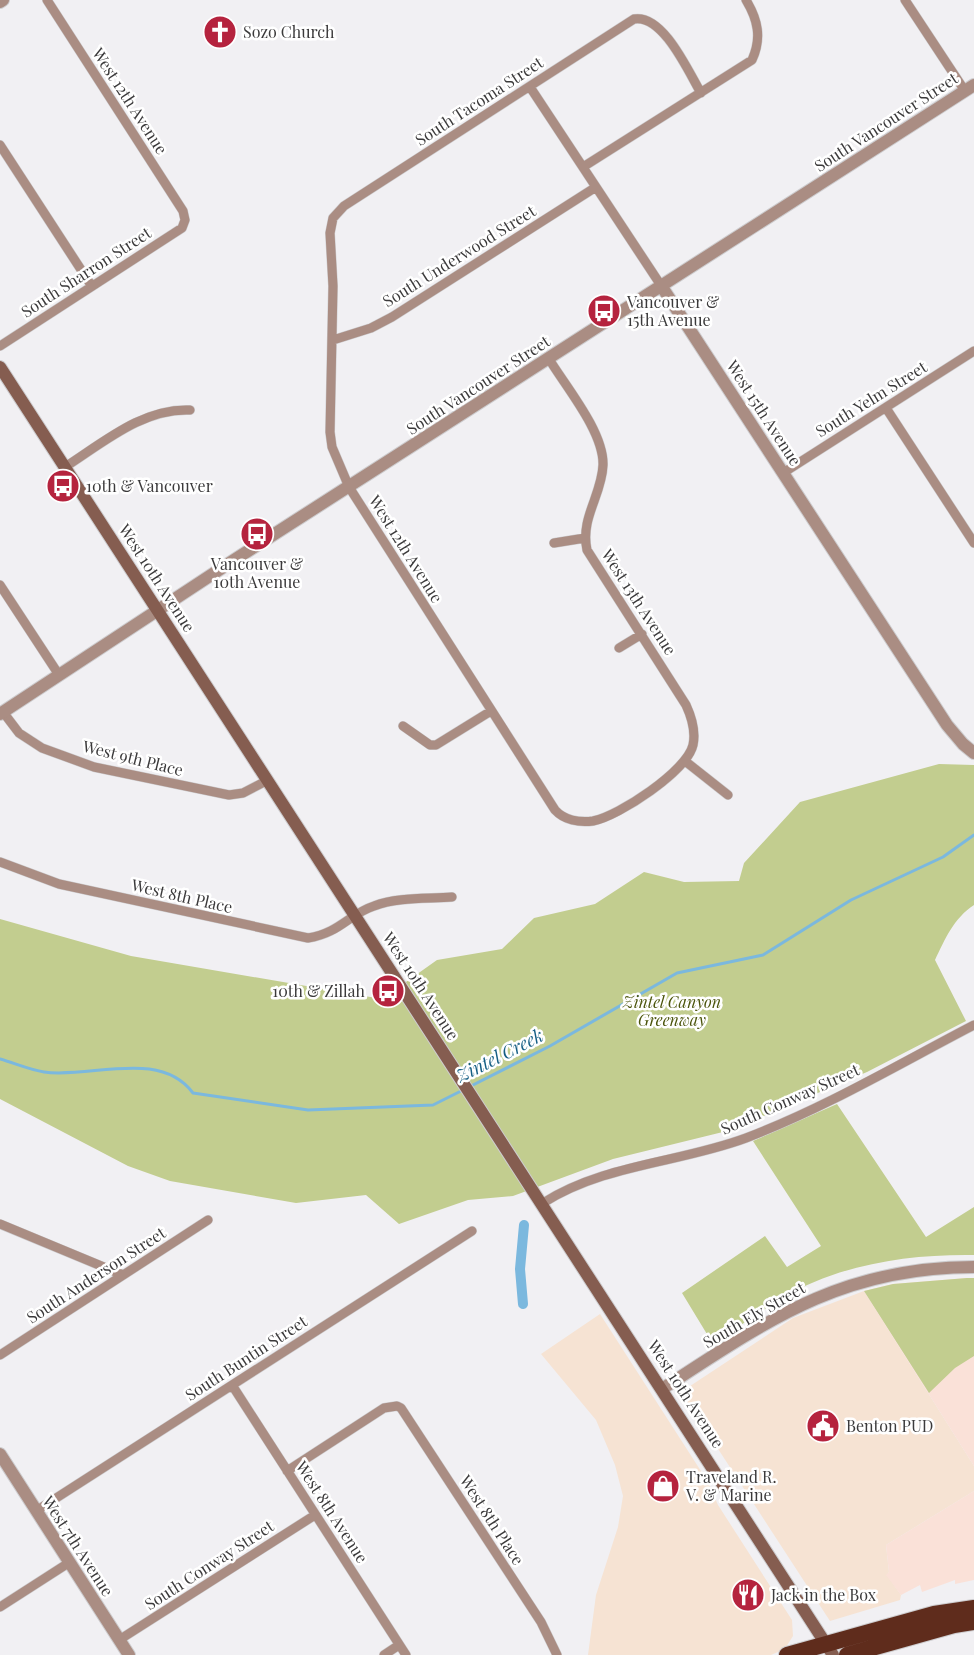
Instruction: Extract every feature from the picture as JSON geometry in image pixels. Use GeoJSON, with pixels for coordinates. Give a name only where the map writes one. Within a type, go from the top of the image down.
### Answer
{"type":"FeatureCollection","features":[{"type":"Feature","properties":{"kind":"highway"},"geometry":{"type":"LineString","coordinates":[[787,1655],[829,1649],[934,1614],[974,1608]]}},
{"type":"Feature","properties":{"kind":"highway"},"geometry":{"type":"LineString","coordinates":[[847,1655],[954,1625],[974,1622]]}},
{"type":"Feature","properties":{"kind":"main road","name":"West 10th Avenue"},"geometry":{"type":"LineString","coordinates":[[0,367],[532,1185],[829,1649]]}},
{"type":"Feature","properties":{"kind":"street","name":"West 12th Avenue"},"geometry":{"type":"LineString","coordinates":[[47,0],[183,211],[185,220]]}},
{"type":"Feature","properties":{"kind":"street"},"geometry":{"type":"LineString","coordinates":[[583,167],[752,60],[759,35],[754,13],[746,0]]}},
{"type":"Feature","properties":{"kind":"street"},"geometry":{"type":"LineString","coordinates":[[905,0],[969,88]]}},
{"type":"Feature","properties":{"kind":"street","name":"South Tacoma Street"},"geometry":{"type":"LineString","coordinates":[[333,218],[344,206],[627,22],[646,19],[659,26],[701,93]]}},
{"type":"Feature","properties":{"kind":"street","name":"West 15th Avenue"},"geometry":{"type":"LineString","coordinates":[[530,87],[947,725],[974,753]]}},
{"type":"Feature","properties":{"kind":"street","name":"South Vancouver Street"},"geometry":{"type":"LineString","coordinates":[[1,713],[969,88]]}},
{"type":"Feature","properties":{"kind":"street"},"geometry":{"type":"LineString","coordinates":[[0,145],[91,285]]}},
{"type":"Feature","properties":{"kind":"street","name":"South Underwood Street"},"geometry":{"type":"LineString","coordinates":[[333,340],[371,328],[392,317],[596,187]]}},
{"type":"Feature","properties":{"kind":"street","name":"West 12th Avenue"},"geometry":{"type":"LineString","coordinates":[[333,218],[330,233],[333,340],[331,441],[349,487],[491,711],[560,816],[583,822],[606,817],[653,787],[685,761]]}},
{"type":"Feature","properties":{"kind":"street","name":"South Sharron Street"},"geometry":{"type":"LineString","coordinates":[[0,346],[182,228],[185,220]]}},
{"type":"Feature","properties":{"kind":"street","name":"South Yelm Street"},"geometry":{"type":"LineString","coordinates":[[783,473],[974,351]]}},
{"type":"Feature","properties":{"kind":"street","name":"West 13th Avenue"},"geometry":{"type":"LineString","coordinates":[[549,359],[595,432],[601,452],[603,465],[586,522],[585,538],[594,563],[642,634],[693,720],[693,746],[685,761]]}},
{"type":"Feature","properties":{"kind":"street"},"geometry":{"type":"LineString","coordinates":[[886,408],[974,543]]}},
{"type":"Feature","properties":{"kind":"street"},"geometry":{"type":"LineString","coordinates":[[65,467],[116,434],[155,413],[190,410]]}},
{"type":"Feature","properties":{"kind":"street"},"geometry":{"type":"LineString","coordinates":[[554,543],[585,538]]}},
{"type":"Feature","properties":{"kind":"street"},"geometry":{"type":"LineString","coordinates":[[0,585],[59,675]]}},
{"type":"Feature","properties":{"kind":"street"},"geometry":{"type":"LineString","coordinates":[[620,648],[642,634]]}},
{"type":"Feature","properties":{"kind":"street"},"geometry":{"type":"LineString","coordinates":[[403,726],[430,745],[436,745],[491,711]]}},
{"type":"Feature","properties":{"kind":"street","name":"West 9th Place"},"geometry":{"type":"LineString","coordinates":[[1,713],[28,741],[94,767],[229,795],[243,793],[268,780]]}},
{"type":"Feature","properties":{"kind":"street"},"geometry":{"type":"LineString","coordinates":[[685,761],[728,795]]}},
{"type":"Feature","properties":{"kind":"street","name":"West 8th Place"},"geometry":{"type":"LineString","coordinates":[[0,862],[59,884],[297,937],[324,935],[371,906],[452,897]]}},
{"type":"Feature","properties":{"kind":"street","name":"South Conway Street"},"geometry":{"type":"LineString","coordinates":[[543,1203],[564,1190],[592,1178],[711,1149],[772,1127],[818,1107],[974,1025]]}},
{"type":"Feature","properties":{"kind":"street","name":"South Anderson Street"},"geometry":{"type":"LineString","coordinates":[[0,1355],[208,1220]]}},
{"type":"Feature","properties":{"kind":"street"},"geometry":{"type":"LineString","coordinates":[[0,1224],[123,1275]]}},
{"type":"Feature","properties":{"kind":"street","name":"South Buntin Street"},"geometry":{"type":"LineString","coordinates":[[36,1511],[472,1231]]}},
{"type":"Feature","properties":{"kind":"street","name":"South Ely Street"},"geometry":{"type":"LineString","coordinates":[[662,1389],[788,1311],[830,1292],[875,1277],[908,1271],[974,1267]]}},
{"type":"Feature","properties":{"kind":"street","name":"West 8th Avenue"},"geometry":{"type":"LineString","coordinates":[[232,1385],[406,1655]]}},
{"type":"Feature","properties":{"kind":"street","name":"West 8th Place"},"geometry":{"type":"LineString","coordinates":[[287,1471],[384,1408],[397,1406],[405,1413],[540,1622],[556,1655]]}},
{"type":"Feature","properties":{"kind":"street","name":"West 7th Avenue"},"geometry":{"type":"LineString","coordinates":[[0,1454],[129,1655]]}},
{"type":"Feature","properties":{"kind":"street","name":"South Conway Street"},"geometry":{"type":"LineString","coordinates":[[119,1640],[315,1515]]}},
{"type":"Feature","properties":{"kind":"street"},"geometry":{"type":"LineString","coordinates":[[0,1607],[70,1562]]}},
{"type":"Feature","properties":{"kind":"street"},"geometry":{"type":"LineString","coordinates":[[384,1655],[399,1645]]}},
{"type":"Feature","properties":{"kind":"shaded area"},"geometry":{"type":"Polygon","coordinates":[[[974,1278],[974,1466],[864,1291],[893,1284],[974,1278]]]}},
{"type":"Feature","properties":{"kind":"shaded area"},"geometry":{"type":"Polygon","coordinates":[[[864,1291],[974,1466],[974,1491],[886,1545],[889,1572],[887,1575],[901,1595],[900,1600],[830,1621],[681,1392],[793,1318],[864,1291]]]}},
{"type":"Feature","properties":{"kind":"shaded area"},"geometry":{"type":"Polygon","coordinates":[[[600,1314],[708,1482],[718,1505],[792,1620],[793,1636],[786,1647],[780,1651],[771,1655],[588,1655],[596,1595],[618,1527],[623,1496],[615,1465],[596,1420],[541,1354],[600,1314]]]}},
{"type":"Feature","properties":{"kind":"shaded area"},"geometry":{"type":"Polygon","coordinates":[[[974,1491],[974,1580],[955,1584],[955,1580],[922,1592],[920,1585],[901,1595],[886,1575],[889,1572],[886,1545],[974,1491]]]}},
{"type":"Feature","properties":{"kind":"green space","name":"Zintel Canyon Greenway"},"geometry":{"type":"Polygon","coordinates":[[[939,764],[974,765],[974,905],[961,916],[946,937],[935,960],[966,1021],[867,1072],[731,1130],[613,1159],[513,1196],[468,1200],[399,1224],[366,1195],[296,1203],[170,1181],[128,1166],[0,1099],[0,919],[131,956],[382,999],[437,960],[502,949],[534,918],[595,904],[644,872],[684,882],[739,881],[744,863],[800,802],[939,764]]]}},
{"type":"Feature","properties":{"kind":"green space"},"geometry":{"type":"Polygon","coordinates":[[[837,1104],[926,1237],[974,1207],[974,1255],[900,1259],[875,1263],[827,1277],[782,1298],[713,1344],[682,1293],[765,1236],[787,1267],[821,1246],[753,1141],[837,1104]]]}},
{"type":"Feature","properties":{"kind":"green space"},"geometry":{"type":"Polygon","coordinates":[[[974,1278],[974,1356],[955,1368],[929,1393],[864,1291],[893,1284],[974,1278]]]}},
{"type":"Feature","properties":{"kind":"waterway","name":"Zintel Creek"},"geometry":{"type":"LineString","coordinates":[[469,1087],[550,1046],[677,973],[763,955],[851,900],[943,857],[974,835]]}},
{"type":"Feature","properties":{"kind":"waterway","name":"Zintel Creek"},"geometry":{"type":"LineString","coordinates":[[0,1059],[44,1072],[143,1068],[179,1079],[193,1093],[308,1110],[433,1105],[463,1090]]}},
{"type":"Feature","properties":{"kind":"waterway"},"geometry":{"type":"LineString","coordinates":[[523,1304],[520,1269],[524,1225]]}},
{"type":"Feature","properties":{"kind":"place","name":"Sozo Church"},"geometry":{"type":"Point","coordinates":[220,32]}},
{"type":"Feature","properties":{"kind":"place","name":"Vancouver & 15th Avenue"},"geometry":{"type":"Point","coordinates":[604,311]}},
{"type":"Feature","properties":{"kind":"place","name":"10th & Vancouver"},"geometry":{"type":"Point","coordinates":[63,486]}},
{"type":"Feature","properties":{"kind":"place","name":"Vancouver & 10th Avenue"},"geometry":{"type":"Point","coordinates":[257,534]}},
{"type":"Feature","properties":{"kind":"place","name":"10th & Zillah"},"geometry":{"type":"Point","coordinates":[388,991]}},
{"type":"Feature","properties":{"kind":"place","name":"Benton PUD"},"geometry":{"type":"Point","coordinates":[823,1426]}},
{"type":"Feature","properties":{"kind":"place","name":"Traveland R. V. & Marine"},"geometry":{"type":"Point","coordinates":[663,1486]}},
{"type":"Feature","properties":{"kind":"place","name":"Jack in the Box"},"geometry":{"type":"Point","coordinates":[748,1595]}}]}
